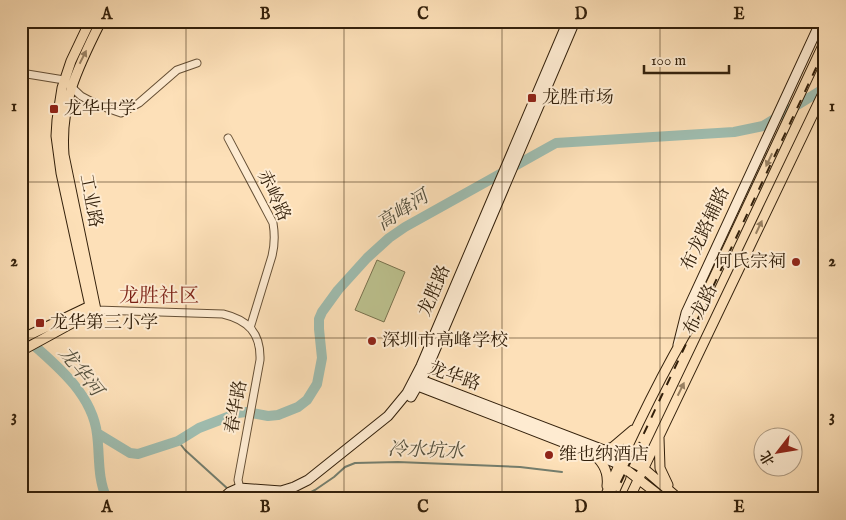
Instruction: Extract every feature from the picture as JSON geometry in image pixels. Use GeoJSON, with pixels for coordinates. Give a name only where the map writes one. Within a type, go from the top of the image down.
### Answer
{"type":"FeatureCollection","features":[{"type":"Feature","properties":{"kind":"main road","name":"工业路"},"geometry":{"type":"LineString","coordinates":[[90,21],[71,61],[64,118],[64,155],[93,308]]}},
{"type":"Feature","properties":{"kind":"main road","name":"工业路"},"geometry":{"type":"LineString","coordinates":[[93,308],[83,281],[61,173],[56,136],[59,103],[101,21]]}},
{"type":"Feature","properties":{"kind":"main road","name":"龙胜路"},"geometry":{"type":"LineString","coordinates":[[418,382],[500,179],[568,21]]}},
{"type":"Feature","properties":{"kind":"main road","name":"龙胜路"},"geometry":{"type":"LineString","coordinates":[[233,494],[281,491],[308,480],[384,420],[418,382],[575,21]]}},
{"type":"Feature","properties":{"kind":"main road","name":"布龙路辅路"},"geometry":{"type":"LineString","coordinates":[[677,348],[686,313],[821,21]]}},
{"type":"Feature","properties":{"kind":"main road","name":"布龙路"},"geometry":{"type":"LineString","coordinates":[[607,496],[621,462],[677,348],[695,318],[825,41]]}},
{"type":"Feature","properties":{"kind":"main road","name":"布龙路"},"geometry":{"type":"LineString","coordinates":[[628,499],[825,89]]}},
{"type":"Feature","properties":{"kind":"main road"},"geometry":{"type":"LineString","coordinates":[[67,316],[82,300],[83,281]]}},
{"type":"Feature","properties":{"kind":"main road"},"geometry":{"type":"LineString","coordinates":[[21,339],[67,316],[93,308]]}},
{"type":"Feature","properties":{"kind":"main road"},"geometry":{"type":"LineString","coordinates":[[24,349],[93,308]]}},
{"type":"Feature","properties":{"kind":"main road","name":"龙华路"},"geometry":{"type":"LineString","coordinates":[[418,382],[606,450],[664,499]]}},
{"type":"Feature","properties":{"kind":"main road","name":"龙华路"},"geometry":{"type":"LineString","coordinates":[[418,382],[590,452],[643,468],[676,496]]}},
{"type":"Feature","properties":{"kind":"main road"},"geometry":{"type":"LineString","coordinates":[[606,450],[613,447],[638,427]]}},
{"type":"Feature","properties":{"kind":"main road"},"geometry":{"type":"LineString","coordinates":[[660,432],[658,448],[660,468],[664,480],[676,496]]}},
{"type":"Feature","properties":{"kind":"main road"},"geometry":{"type":"LineString","coordinates":[[590,452],[599,458],[605,468],[608,477],[607,496]]}},
{"type":"Feature","properties":{"kind":"main road"},"geometry":{"type":"LineString","coordinates":[[639,499],[648,496],[664,499]]}},
{"type":"Feature","properties":{"kind":"street"},"geometry":{"type":"LineString","coordinates":[[21,73],[68,83],[77,93],[98,105],[121,113],[133,108],[176,70],[198,63]]}},
{"type":"Feature","properties":{"kind":"street","name":"赤岭路"},"geometry":{"type":"LineString","coordinates":[[228,138],[273,223],[275,232],[272,256],[250,328]]}},
{"type":"Feature","properties":{"kind":"street"},"geometry":{"type":"LineString","coordinates":[[93,308],[223,314],[235,317],[250,328]]}},
{"type":"Feature","properties":{"kind":"street","name":"春华路"},"geometry":{"type":"LineString","coordinates":[[233,494],[251,416],[260,350],[259,342],[250,328]]}},
{"type":"Feature","properties":{"kind":"green space"},"geometry":{"type":"Polygon","coordinates":[[[377,260],[405,272],[384,322],[355,310],[377,260]]]}},
{"type":"Feature","properties":{"kind":"waterway","name":"高峰河"},"geometry":{"type":"LineString","coordinates":[[97,433],[130,453],[138,454],[178,441],[199,428],[238,413],[246,412],[268,416],[278,415],[298,407],[307,400],[317,384],[322,358],[319,329],[319,319],[322,312],[338,290],[367,258],[389,238],[405,227],[556,143],[734,132],[763,126],[825,88]]}},
{"type":"Feature","properties":{"kind":"waterway","name":"龙华河"},"geometry":{"type":"LineString","coordinates":[[21,334],[57,366],[79,391],[87,404],[94,418],[100,475],[107,499]]}},
{"type":"Feature","properties":{"kind":"waterway","name":"冷水坑水"},"geometry":{"type":"LineString","coordinates":[[178,441],[185,450],[228,489]]}},
{"type":"Feature","properties":{"kind":"waterway","name":"冷水坑水"},"geometry":{"type":"LineString","coordinates":[[298,499],[315,490],[345,467],[355,463],[398,462],[520,467],[562,472]]}},
{"type":"Feature","properties":{"kind":"waterway","name":"冷水坑水"},"geometry":{"type":"LineString","coordinates":[[234,493],[242,499]]}},
{"type":"Feature","properties":{"kind":"railway"},"geometry":{"type":"LineString","coordinates":[[613,499],[825,49]]}},
{"type":"Feature","properties":{"kind":"place","name":"龙胜市场"},"geometry":{"type":"Point","coordinates":[532,98]}},
{"type":"Feature","properties":{"kind":"place","name":"龙华中学"},"geometry":{"type":"Point","coordinates":[54,109]}},
{"type":"Feature","properties":{"kind":"place","name":"何氏宗祠"},"geometry":{"type":"Point","coordinates":[796,262]}},
{"type":"Feature","properties":{"kind":"place","name":"龙华第三小学"},"geometry":{"type":"Point","coordinates":[40,323]}},
{"type":"Feature","properties":{"kind":"place","name":"深圳市高峰学校"},"geometry":{"type":"Point","coordinates":[372,341]}},
{"type":"Feature","properties":{"kind":"place","name":"维也纳酒店"},"geometry":{"type":"Point","coordinates":[549,455]}},
{"type":"Feature","properties":{"kind":"district","name":"龙胜社区"},"geometry":{"type":"Point","coordinates":[159,296]}}]}
